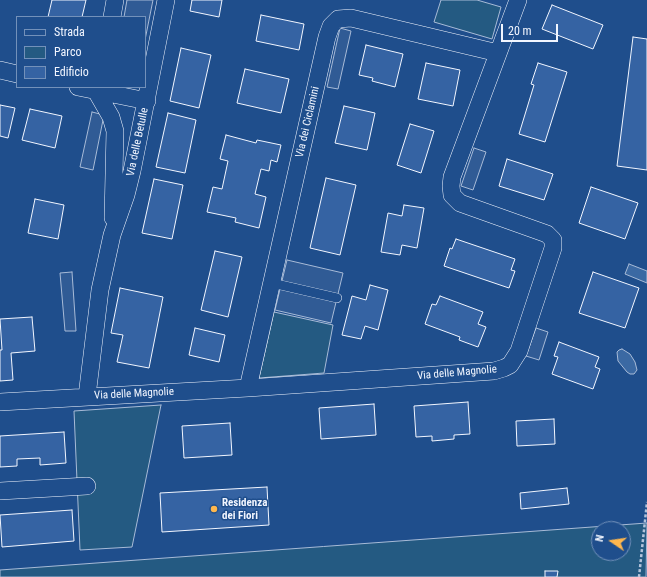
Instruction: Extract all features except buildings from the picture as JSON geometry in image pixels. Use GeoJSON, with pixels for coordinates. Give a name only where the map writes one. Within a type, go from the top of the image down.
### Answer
{"type":"FeatureCollection","features":[{"type":"Feature","properties":{"kind":"street"},"geometry":{"type":"LineString","coordinates":[[112,16],[115,0]]}},
{"type":"Feature","properties":{"kind":"street","name":"Via delle Betulle"},"geometry":{"type":"LineString","coordinates":[[87,396],[96,309],[112,235],[126,195],[147,102],[166,0]]}},
{"type":"Feature","properties":{"kind":"street","name":"Via delle Magnolie"},"geometry":{"type":"LineString","coordinates":[[0,402],[248,388],[494,371],[504,368],[514,360],[519,351],[552,252],[553,240],[547,234],[460,203],[452,195],[451,186],[452,177],[518,0]]}},
{"type":"Feature","properties":{"kind":"street","name":"Via dei Ciclamini"},"geometry":{"type":"LineString","coordinates":[[248,388],[327,37],[331,26],[338,19],[356,19],[498,53]]}},
{"type":"Feature","properties":{"kind":"street"},"geometry":{"type":"LineString","coordinates":[[0,70],[16,74]]}},
{"type":"Feature","properties":{"kind":"street"},"geometry":{"type":"LineString","coordinates":[[96,89],[147,102]]}},
{"type":"Feature","properties":{"kind":"street","name":"Via delle Betulle"},"geometry":{"type":"LineString","coordinates":[[96,89],[111,117],[115,131],[112,235]]}},
{"type":"Feature","properties":{"kind":"street"},"geometry":{"type":"LineString","coordinates":[[0,491],[87,486]]}},
{"type":"Feature","properties":{"kind":"lane"},"geometry":{"type":"LineString","coordinates":[[272,283],[337,298]]}},
{"type":"Feature","properties":{"kind":"path"},"geometry":{"type":"LineString","coordinates":[[639,577],[647,502]]}},
{"type":"Feature","properties":{"kind":"green space"},"geometry":{"type":"Polygon","coordinates":[[[441,0],[477,0],[501,7],[492,39],[434,22],[441,0]]]}},
{"type":"Feature","properties":{"kind":"green space"},"geometry":{"type":"Polygon","coordinates":[[[274,312],[333,325],[324,373],[259,378],[274,312]]]}},
{"type":"Feature","properties":{"kind":"green space"},"geometry":{"type":"Polygon","coordinates":[[[161,405],[132,547],[80,550],[74,411],[161,405]]]}},
{"type":"Feature","properties":{"kind":"green space"},"geometry":{"type":"Polygon","coordinates":[[[647,523],[646,577],[0,577],[0,570],[591,527],[591,561],[631,561],[631,524],[647,523]]]}},
{"type":"Feature","properties":{"kind":"shaded area"},"geometry":{"type":"Polygon","coordinates":[[[127,0],[153,0],[146,35],[146,16],[124,16],[127,0]]]}},
{"type":"Feature","properties":{"kind":"shaded area"},"geometry":{"type":"Polygon","coordinates":[[[340,28],[351,31],[338,89],[327,87],[340,28]]]}},
{"type":"Feature","properties":{"kind":"shaded area"},"geometry":{"type":"Polygon","coordinates":[[[92,112],[104,115],[93,170],[80,167],[92,112]]]}},
{"type":"Feature","properties":{"kind":"shaded area"},"geometry":{"type":"Polygon","coordinates":[[[474,148],[486,152],[473,190],[461,186],[474,148]]]}},
{"type":"Feature","properties":{"kind":"shaded area"},"geometry":{"type":"Polygon","coordinates":[[[287,260],[343,273],[331,323],[275,310],[287,260]]]}},
{"type":"Feature","properties":{"kind":"shaded area"},"geometry":{"type":"Polygon","coordinates":[[[629,264],[647,271],[647,283],[625,274],[629,264]]]}},
{"type":"Feature","properties":{"kind":"shaded area"},"geometry":{"type":"Polygon","coordinates":[[[72,272],[76,331],[65,331],[60,273],[72,272]]]}},
{"type":"Feature","properties":{"kind":"shaded area"},"geometry":{"type":"Polygon","coordinates":[[[536,328],[548,332],[539,360],[526,356],[536,328]]]}},
{"type":"Feature","properties":{"kind":"shaded area"},"geometry":{"type":"Polygon","coordinates":[[[622,349],[630,354],[635,362],[637,370],[634,374],[627,372],[618,361],[617,352],[622,349]]]}},
{"type":"Feature","properties":{"kind":"place","name":"Residenza dei Fiori"},"geometry":{"type":"Point","coordinates":[214,509]}}]}
